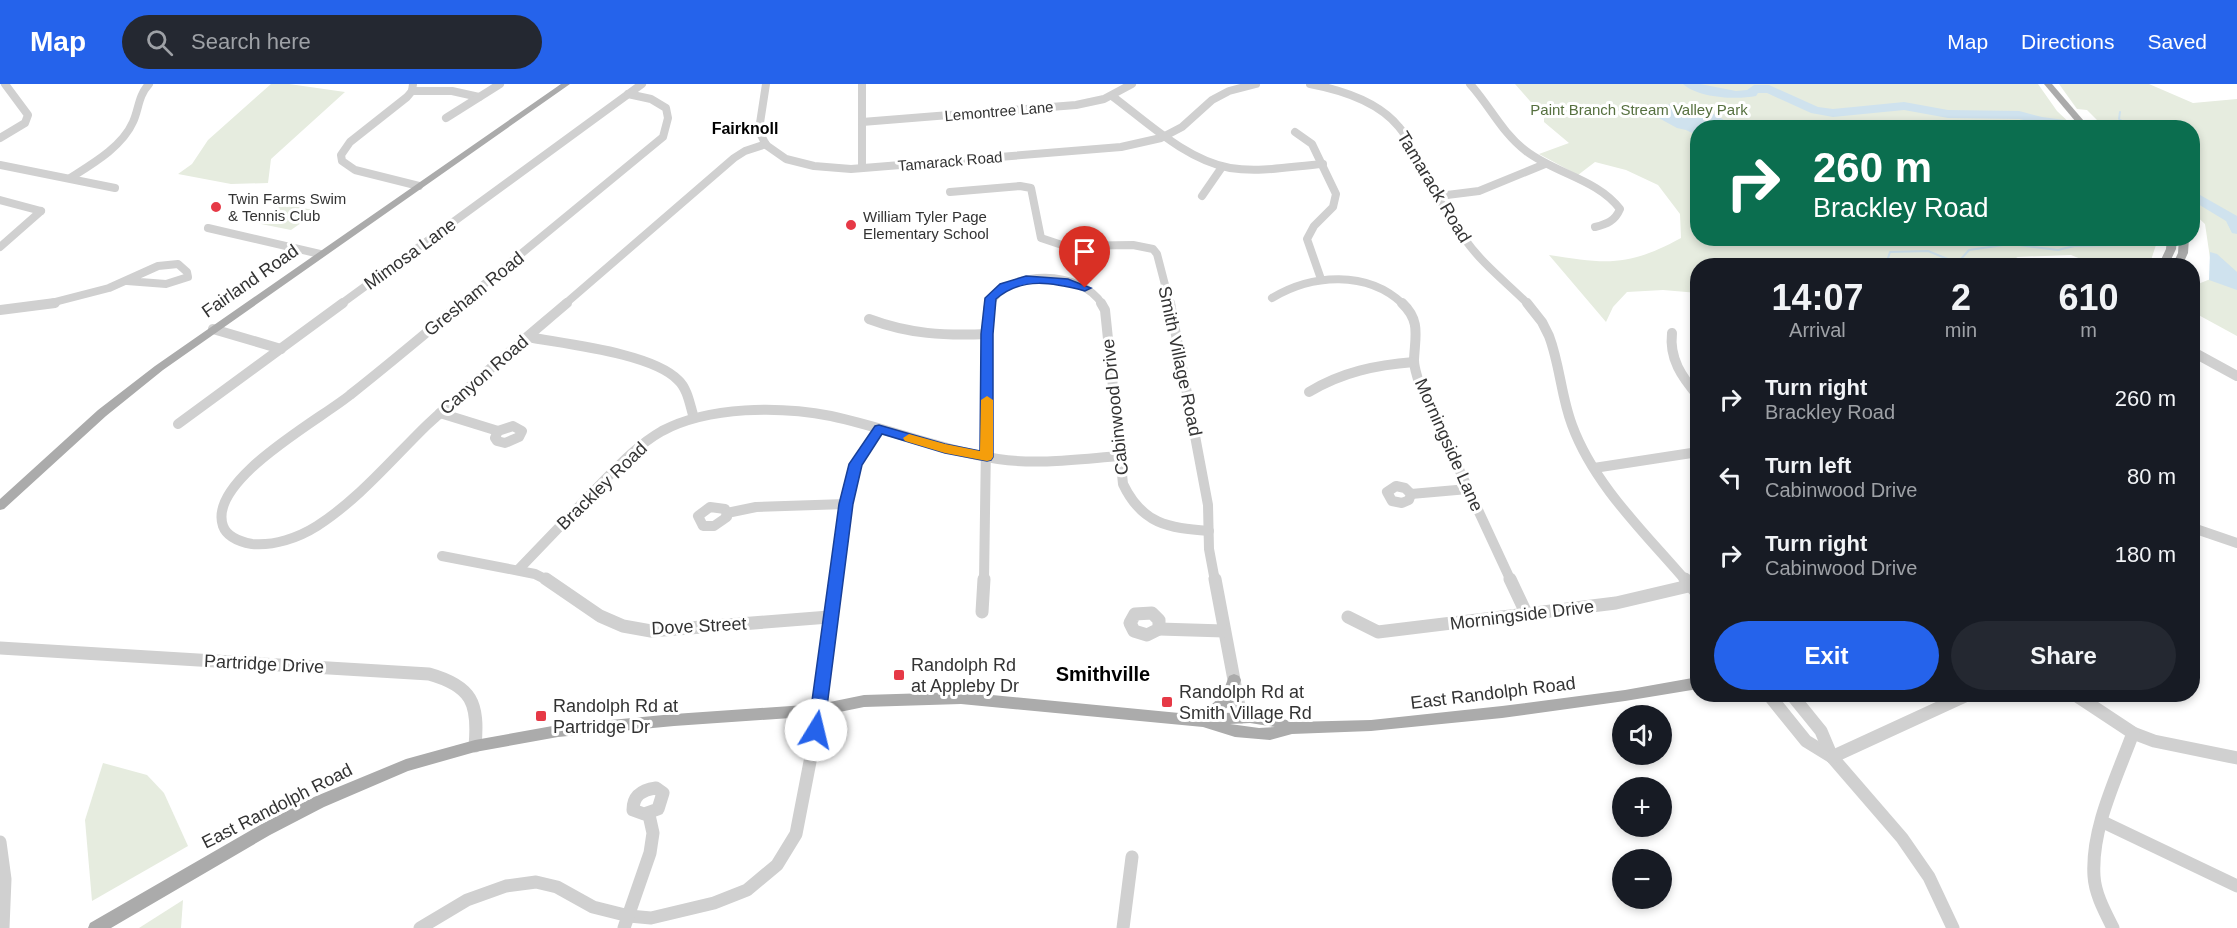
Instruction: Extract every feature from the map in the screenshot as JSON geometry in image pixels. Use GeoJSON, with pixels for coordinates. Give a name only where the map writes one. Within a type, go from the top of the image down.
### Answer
{"type":"FeatureCollection","features":[{"type":"Feature","properties":{"kind":"main road","name":"Fairland Road"},"geometry":{"type":"LineString","coordinates":[[0,506],[102,413],[213,329],[566,84]]}},
{"type":"Feature","properties":{"kind":"main road"},"geometry":{"type":"LineString","coordinates":[[2048,84],[2078,120]]}},
{"type":"Feature","properties":{"kind":"main road"},"geometry":{"type":"LineString","coordinates":[[1203,721],[1228,698],[1234,680]]}},
{"type":"Feature","properties":{"kind":"main road","name":"East Randolph Road"},"geometry":{"type":"LineString","coordinates":[[1203,721],[1228,730],[1280,734],[1292,728],[1372,727],[1412,723],[1640,695],[1690,685]]}},
{"type":"Feature","properties":{"kind":"main road","name":"East Randolph Road"},"geometry":{"type":"LineString","coordinates":[[96,928],[319,802],[406,765],[475,746],[558,731],[820,710],[864,701],[961,698],[1203,721],[1241,717],[1279,720],[1292,728]]}},
{"type":"Feature","properties":{"kind":"street"},"geometry":{"type":"LineString","coordinates":[[0,138],[25,123],[28,115],[5,84]]}},
{"type":"Feature","properties":{"kind":"street"},"geometry":{"type":"LineString","coordinates":[[70,178],[102,157],[129,128],[133,122],[138,98],[149,84]]}},
{"type":"Feature","properties":{"kind":"street"},"geometry":{"type":"LineString","coordinates":[[446,118],[500,84]]}},
{"type":"Feature","properties":{"kind":"street","name":"Mimosa Lane"},"geometry":{"type":"LineString","coordinates":[[178,424],[642,84]]}},
{"type":"Feature","properties":{"kind":"street"},"geometry":{"type":"LineString","coordinates":[[766,84],[761,135],[766,144]]}},
{"type":"Feature","properties":{"kind":"street"},"geometry":{"type":"LineString","coordinates":[[862,84],[862,168]]}},
{"type":"Feature","properties":{"kind":"street","name":"Lemontree Lane"},"geometry":{"type":"LineString","coordinates":[[862,122],[1076,105],[1112,96],[1132,84]]}},
{"type":"Feature","properties":{"kind":"street","name":"Tamarack Road"},"geometry":{"type":"LineString","coordinates":[[766,144],[783,158],[804,165],[829,169],[1121,147],[1167,135],[1182,127],[1212,100],[1229,91],[1256,84]]}},
{"type":"Feature","properties":{"kind":"street","name":"Tamarack Road"},"geometry":{"type":"LineString","coordinates":[[1310,84],[1351,94],[1367,101],[1400,128],[1461,234],[1476,254],[1526,302],[1542,322],[1554,347],[1569,420],[1594,468],[1690,581]]}},
{"type":"Feature","properties":{"kind":"street"},"geometry":{"type":"LineString","coordinates":[[1470,84],[1512,139],[1545,164],[1600,189],[1614,200],[1620,209],[1618,217],[1614,221],[1595,227]]}},
{"type":"Feature","properties":{"kind":"street"},"geometry":{"type":"LineString","coordinates":[[419,186],[347,167],[342,161],[341,154],[350,142],[412,88],[452,91],[480,97]]}},
{"type":"Feature","properties":{"kind":"street","name":"Gresham Road"},"geometry":{"type":"LineString","coordinates":[[230,494],[248,469],[260,458],[348,397],[663,137],[669,114],[667,109],[659,102],[628,94]]}},
{"type":"Feature","properties":{"kind":"street"},"geometry":{"type":"LineString","coordinates":[[1112,96],[1202,160],[1222,167],[1242,169],[1323,164]]}},
{"type":"Feature","properties":{"kind":"street"},"geometry":{"type":"LineString","coordinates":[[1295,132],[1311,144],[1336,194],[1328,214],[1314,226],[1307,239],[1321,279]]}},
{"type":"Feature","properties":{"kind":"street","name":"Canyon Road"},"geometry":{"type":"LineString","coordinates":[[230,494],[221,509],[221,525],[227,535],[239,541],[257,544],[281,541],[315,529],[340,509],[441,413],[734,158],[745,151],[766,144]]}},
{"type":"Feature","properties":{"kind":"street"},"geometry":{"type":"LineString","coordinates":[[1439,196],[1479,191],[1545,164]]}},
{"type":"Feature","properties":{"kind":"street"},"geometry":{"type":"LineString","coordinates":[[0,165],[115,188]]}},
{"type":"Feature","properties":{"kind":"street"},"geometry":{"type":"LineString","coordinates":[[1202,196],[1222,167]]}},
{"type":"Feature","properties":{"kind":"street","name":"Smith Village Road"},"geometry":{"type":"LineString","coordinates":[[950,192],[1008,186],[1031,188],[1038,212],[1041,237],[1050,243],[1083,246],[1136,245],[1153,249],[1176,325],[1208,505],[1209,549],[1241,717]]}},
{"type":"Feature","properties":{"kind":"street"},"geometry":{"type":"LineString","coordinates":[[0,200],[41,211],[0,247]]}},
{"type":"Feature","properties":{"kind":"street"},"geometry":{"type":"LineString","coordinates":[[208,228],[320,254]]}},
{"type":"Feature","properties":{"kind":"street"},"geometry":{"type":"LineString","coordinates":[[0,310],[38,306],[82,297],[127,281],[146,269],[168,264],[183,267],[188,277],[179,283],[171,284],[127,281]]}},
{"type":"Feature","properties":{"kind":"street","name":"Cabinwood Drive"},"geometry":{"type":"LineString","coordinates":[[982,612],[986,548],[987,334],[990,298],[1004,286],[1026,280],[1043,279],[1068,282],[1096,295],[1105,310],[1123,484],[1129,500],[1143,515],[1175,528],[1209,531]]}},
{"type":"Feature","properties":{"kind":"street","name":"Morningside Lane"},"geometry":{"type":"LineString","coordinates":[[1272,298],[1290,287],[1321,279],[1354,281],[1376,288],[1395,298],[1408,309],[1416,321],[1419,336],[1414,362],[1419,383],[1527,615]]}},
{"type":"Feature","properties":{"kind":"street"},"geometry":{"type":"LineString","coordinates":[[869,319],[895,330],[917,335],[987,334]]}},
{"type":"Feature","properties":{"kind":"street"},"geometry":{"type":"LineString","coordinates":[[213,329],[280,349]]}},
{"type":"Feature","properties":{"kind":"street"},"geometry":{"type":"LineString","coordinates":[[1672,333],[1670,344],[1679,370],[1690,385]]}},
{"type":"Feature","properties":{"kind":"street"},"geometry":{"type":"LineString","coordinates":[[528,337],[636,360],[669,371],[685,388],[694,418]]}},
{"type":"Feature","properties":{"kind":"street"},"geometry":{"type":"LineString","coordinates":[[2200,356],[2237,376]]}},
{"type":"Feature","properties":{"kind":"street"},"geometry":{"type":"LineString","coordinates":[[1309,392],[1322,383],[1359,369],[1414,362]]}},
{"type":"Feature","properties":{"kind":"street","name":"Brackley Road"},"geometry":{"type":"LineString","coordinates":[[519,569],[633,451],[661,432],[694,418],[734,411],[790,411],[831,417],[945,449],[987,457],[1041,461],[1120,456]]}},
{"type":"Feature","properties":{"kind":"street"},"geometry":{"type":"LineString","coordinates":[[441,413],[498,431]]}},
{"type":"Feature","properties":{"kind":"street"},"geometry":{"type":"LineString","coordinates":[[420,928],[467,900],[506,886],[536,882],[557,887],[627,922],[651,918],[714,903],[747,890],[777,865],[796,834],[820,710],[829,617],[846,504],[855,464],[879,429]]}},
{"type":"Feature","properties":{"kind":"street"},"geometry":{"type":"LineString","coordinates":[[1594,468],[1690,453]]}},
{"type":"Feature","properties":{"kind":"street"},"geometry":{"type":"LineString","coordinates":[[1411,494],[1468,489]]}},
{"type":"Feature","properties":{"kind":"street"},"geometry":{"type":"LineString","coordinates":[[727,513],[756,507],[846,504]]}},
{"type":"Feature","properties":{"kind":"street"},"geometry":{"type":"LineString","coordinates":[[2200,530],[2237,543]]}},
{"type":"Feature","properties":{"kind":"street","name":"Dove Street"},"geometry":{"type":"LineString","coordinates":[[442,556],[519,569],[556,584],[600,616],[623,626],[651,631],[829,617]]}},
{"type":"Feature","properties":{"kind":"street","name":"Morningside Drive"},"geometry":{"type":"LineString","coordinates":[[1348,617],[1378,632],[1616,603],[1690,589]]}},
{"type":"Feature","properties":{"kind":"street"},"geometry":{"type":"LineString","coordinates":[[1159,629],[1224,631]]}},
{"type":"Feature","properties":{"kind":"street","name":"Partridge Drive"},"geometry":{"type":"LineString","coordinates":[[2,652],[439,676],[462,686],[473,698],[477,731],[475,746]]}},
{"type":"Feature","properties":{"kind":"street"},"geometry":{"type":"LineString","coordinates":[[1774,702],[1806,741],[1832,757],[1902,838],[1929,877],[1953,928]]}},
{"type":"Feature","properties":{"kind":"street"},"geometry":{"type":"LineString","coordinates":[[1797,702],[1821,731],[1832,757]]}},
{"type":"Feature","properties":{"kind":"street"},"geometry":{"type":"LineString","coordinates":[[1832,757],[1952,702]]}},
{"type":"Feature","properties":{"kind":"street"},"geometry":{"type":"LineString","coordinates":[[2086,702],[2133,733],[2154,741],[2237,758]]}},
{"type":"Feature","properties":{"kind":"street"},"geometry":{"type":"LineString","coordinates":[[2113,928],[2103,909],[2094,877],[2095,849],[2133,733]]}},
{"type":"Feature","properties":{"kind":"street"},"geometry":{"type":"LineString","coordinates":[[627,922],[650,853],[653,833],[650,815]]}},
{"type":"Feature","properties":{"kind":"street"},"geometry":{"type":"LineString","coordinates":[[2103,822],[2237,886]]}},
{"type":"Feature","properties":{"kind":"street"},"geometry":{"type":"LineString","coordinates":[[0,842],[6,879],[3,928]]}},
{"type":"Feature","properties":{"kind":"street"},"geometry":{"type":"LineString","coordinates":[[1123,928],[1132,857]]}},
{"type":"Feature","properties":{"kind":"green space"},"geometry":{"type":"Polygon","coordinates":[[[271,84],[289,84],[345,92],[271,159],[268,183],[231,184],[178,174],[192,164],[208,140],[271,84]]]}},
{"type":"Feature","properties":{"kind":"green space","name":"Paint Branch Stream Valley Park"},"geometry":{"type":"Polygon","coordinates":[[[1515,84],[2038,84],[2057,111],[2067,120],[1690,120],[1690,246],[2156,246],[2152,258],[2078,258],[2071,255],[2016,257],[2018,258],[1690,258],[1690,292],[1663,290],[1627,292],[1613,307],[1606,322],[1549,255],[1617,261],[1646,254],[1681,238],[1680,214],[1658,185],[1626,170],[1595,162],[1578,175],[1539,154],[1569,143],[1544,122],[1544,117],[1515,84]]]}},
{"type":"Feature","properties":{"kind":"green space"},"geometry":{"type":"Polygon","coordinates":[[[2059,84],[2149,84],[2193,103],[2237,99],[2237,336],[2200,316],[2200,283],[2213,278],[2205,224],[2200,219],[2200,120],[2097,120],[2087,110],[2077,109],[2059,84]]]}},
{"type":"Feature","properties":{"kind":"green space"},"geometry":{"type":"Polygon","coordinates":[[[283,204],[318,211],[291,230],[256,223],[283,204]]]}},
{"type":"Feature","properties":{"kind":"green space"},"geometry":{"type":"Polygon","coordinates":[[[103,763],[147,775],[164,793],[188,846],[92,901],[85,820],[103,763]]]}},
{"type":"Feature","properties":{"kind":"green space"},"geometry":{"type":"Polygon","coordinates":[[[183,900],[181,928],[139,928],[183,900]]]}},
{"type":"Feature","properties":{"kind":"water"},"geometry":{"type":"Polygon","coordinates":[[[1684,105],[1700,108],[1724,120],[1690,120],[1690,132],[1677,128],[1646,111],[1646,107],[1684,105]]]}},
{"type":"Feature","properties":{"kind":"water"},"geometry":{"type":"Polygon","coordinates":[[[2210,252],[2217,254],[2237,272],[2237,290],[2209,280],[2210,252]]]}},
{"type":"Feature","properties":{"kind":"waterway"},"geometry":{"type":"LineString","coordinates":[[1689,84],[1728,94],[1744,94],[1752,93],[1754,89],[1769,89],[1815,110],[1833,113],[1904,106],[1948,114],[2019,115],[2037,120]]}},
{"type":"Feature","properties":{"kind":"waterway"},"geometry":{"type":"LineString","coordinates":[[2120,112],[2120,120]]}},
{"type":"Feature","properties":{"kind":"waterway"},"geometry":{"type":"LineString","coordinates":[[2200,199],[2232,219],[2237,230]]}},
{"type":"Feature","properties":{"kind":"waterway"},"geometry":{"type":"LineString","coordinates":[[2232,219],[2237,218]]}},
{"type":"Feature","properties":{"kind":"waterway"},"geometry":{"type":"LineString","coordinates":[[1962,258],[1969,250],[1996,246]]}},
{"type":"Feature","properties":{"kind":"waterway"},"geometry":{"type":"LineString","coordinates":[[2026,246],[2058,250],[2074,246]]}},
{"type":"Feature","properties":{"kind":"waterway"},"geometry":{"type":"LineString","coordinates":[[1888,258],[1890,252],[1928,251],[1945,258]]}},
{"type":"Feature","properties":{"kind":"slow traffic"},"geometry":{"type":"LineString","coordinates":[[909,438],[945,449],[987,457],[987,400]]}},
{"type":"Feature","properties":{"kind":"place","name":"Twin Farms Swim & Tennis Club"},"geometry":{"type":"Point","coordinates":[216,207]}},
{"type":"Feature","properties":{"kind":"place","name":"William Tyler Page Elementary School"},"geometry":{"type":"Point","coordinates":[851,225]}},
{"type":"Feature","properties":{"kind":"place","name":"Randolph Rd at Appleby Dr"},"geometry":{"type":"Point","coordinates":[899,675]}},
{"type":"Feature","properties":{"kind":"place","name":"Randolph Rd at Smith Village Rd"},"geometry":{"type":"Point","coordinates":[1167,702]}},
{"type":"Feature","properties":{"kind":"place","name":"Randolph Rd at Partridge Dr"},"geometry":{"type":"Point","coordinates":[541,716]}},
{"type":"Feature","properties":{"kind":"district","name":"Fairknoll"},"geometry":{"type":"Point","coordinates":[745,128]}},
{"type":"Feature","properties":{"kind":"district","name":"Smithville"},"geometry":{"type":"Point","coordinates":[1103,674]}},
{"type":"Feature","properties":{"kind":"route"},"geometry":{"type":"LineString","coordinates":[[816,730],[829,617],[846,504],[855,464],[879,429],[945,449],[987,457],[987,334],[990,298],[1004,286],[1026,280],[1043,279],[1068,282],[1085,288]]}}]}
